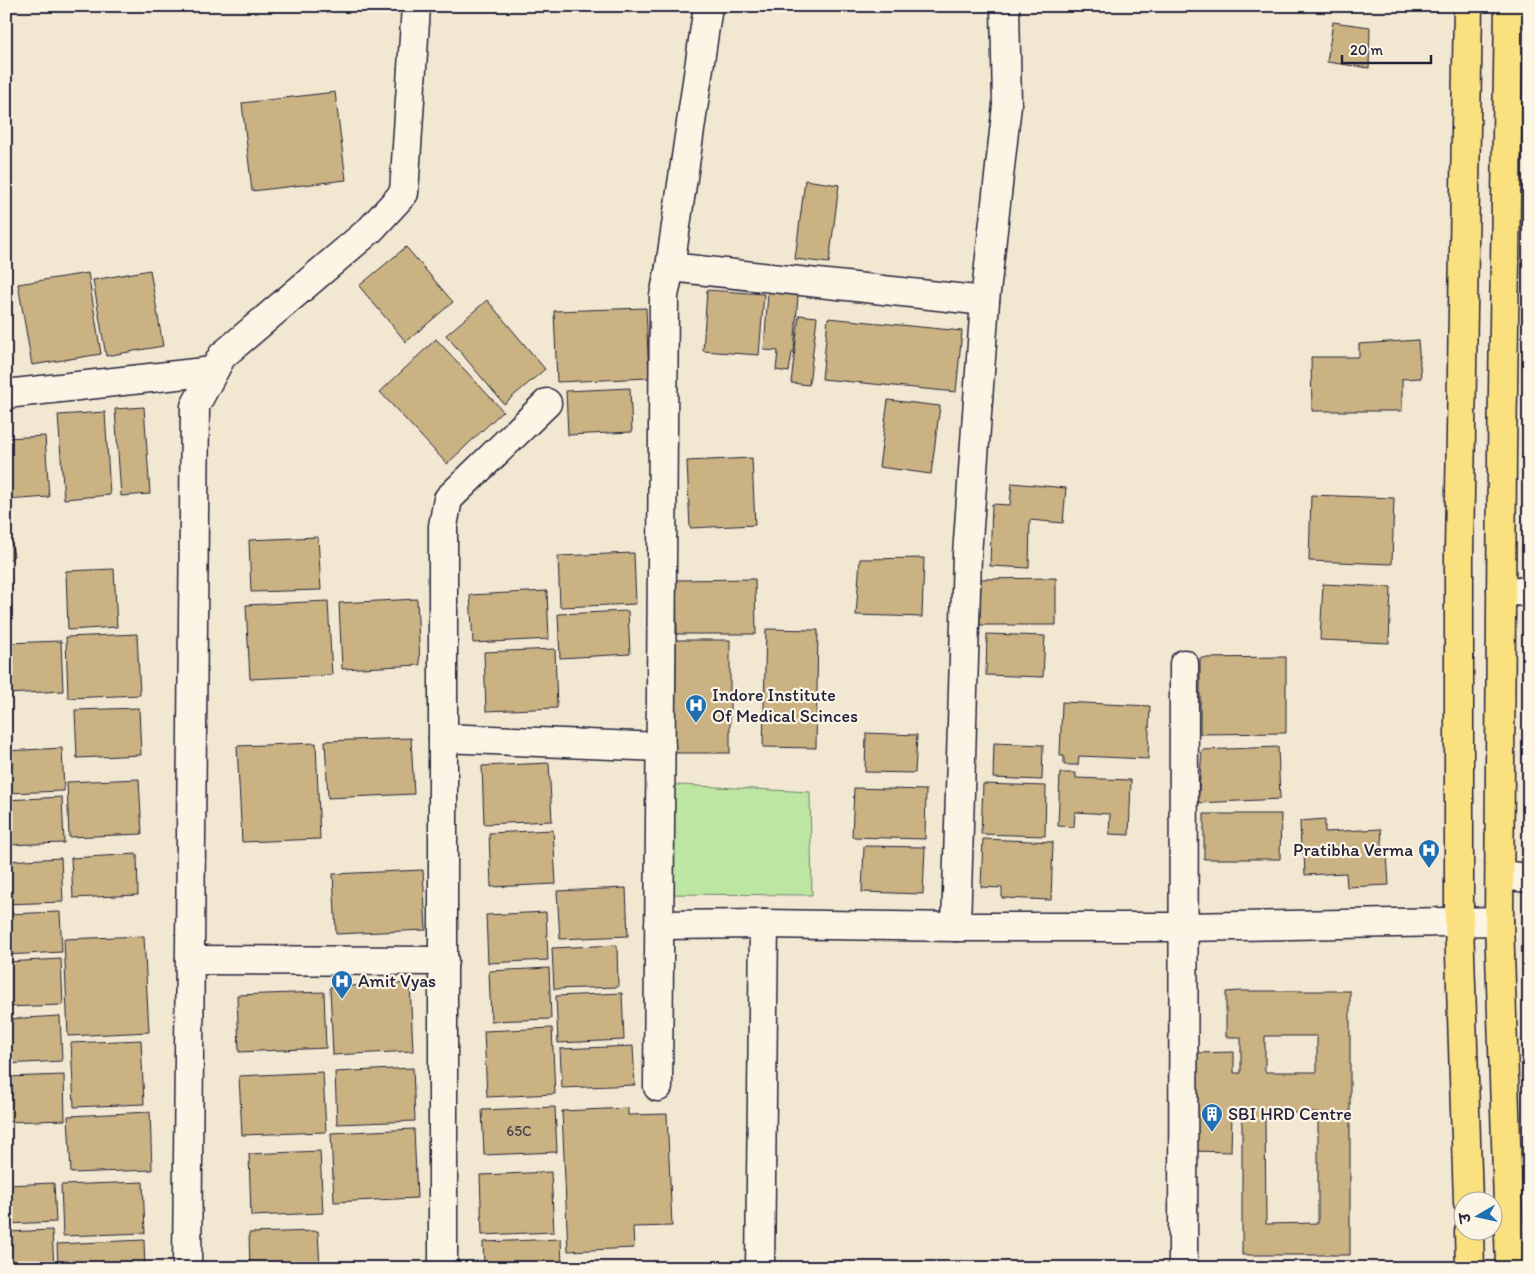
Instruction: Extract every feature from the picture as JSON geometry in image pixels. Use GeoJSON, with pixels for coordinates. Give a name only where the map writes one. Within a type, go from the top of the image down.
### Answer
{"type":"FeatureCollection","features":[{"type":"Feature","properties":{"kind":"main road"},"geometry":{"type":"LineString","coordinates":[[1468,6],[1460,552],[1459,923],[1468,1192]]}},
{"type":"Feature","properties":{"kind":"main road"},"geometry":{"type":"LineString","coordinates":[[1508,6],[1499,921],[1510,1268]]}},
{"type":"Feature","properties":{"kind":"main road"},"geometry":{"type":"LineString","coordinates":[[1469,1242],[1470,1268]]}},
{"type":"Feature","properties":{"kind":"street"},"geometry":{"type":"LineString","coordinates":[[187,1268],[195,406],[222,356],[371,228],[404,193],[416,6]]}},
{"type":"Feature","properties":{"kind":"street"},"geometry":{"type":"LineString","coordinates":[[658,1087],[664,296],[670,267],[708,6]]}},
{"type":"Feature","properties":{"kind":"street"},"geometry":{"type":"LineString","coordinates":[[956,927],[967,555],[985,301],[1007,105],[1005,6]]}},
{"type":"Feature","properties":{"kind":"street"},"geometry":{"type":"LineString","coordinates":[[670,267],[985,301]]}},
{"type":"Feature","properties":{"kind":"street"},"geometry":{"type":"LineString","coordinates":[[6,394],[213,371]]}},
{"type":"Feature","properties":{"kind":"street"},"geometry":{"type":"LineString","coordinates":[[443,1268],[443,526],[448,499],[547,403]]}},
{"type":"Feature","properties":{"kind":"street"},"geometry":{"type":"LineString","coordinates":[[1501,589],[1529,593]]}},
{"type":"Feature","properties":{"kind":"street"},"geometry":{"type":"LineString","coordinates":[[1183,1268],[1184,664]]}},
{"type":"Feature","properties":{"kind":"street"},"geometry":{"type":"LineString","coordinates":[[443,738],[661,747]]}},
{"type":"Feature","properties":{"kind":"street"},"geometry":{"type":"LineString","coordinates":[[1500,875],[1529,878]]}},
{"type":"Feature","properties":{"kind":"street"},"geometry":{"type":"LineString","coordinates":[[659,925],[1184,927],[1499,921]]}},
{"type":"Feature","properties":{"kind":"street"},"geometry":{"type":"LineString","coordinates":[[760,1268],[764,924]]}},
{"type":"Feature","properties":{"kind":"street"},"geometry":{"type":"LineString","coordinates":[[190,960],[444,961]]}},
{"type":"Feature","properties":{"kind":"green space"},"geometry":{"type":"Polygon","coordinates":[[[661,784],[810,792],[812,895],[658,894],[661,784]]]}},
{"type":"Feature","properties":{"kind":"building"},"geometry":{"type":"Polygon","coordinates":[[[1333,22],[1370,27],[1369,68],[1327,62],[1333,22]]]}},
{"type":"Feature","properties":{"kind":"building"},"geometry":{"type":"Polygon","coordinates":[[[335,92],[346,180],[252,191],[242,103],[335,92]]]}},
{"type":"Feature","properties":{"kind":"building"},"geometry":{"type":"Polygon","coordinates":[[[805,180],[839,185],[829,263],[795,259],[805,180]]]}},
{"type":"Feature","properties":{"kind":"building"},"geometry":{"type":"Polygon","coordinates":[[[406,247],[453,302],[406,342],[359,286],[406,247]]]}},
{"type":"Feature","properties":{"kind":"building"},"geometry":{"type":"Polygon","coordinates":[[[150,270],[163,346],[106,356],[93,280],[150,270]]]}},
{"type":"Feature","properties":{"kind":"building"},"geometry":{"type":"Polygon","coordinates":[[[88,273],[101,354],[32,365],[18,284],[88,273]]]}},
{"type":"Feature","properties":{"kind":"building"},"geometry":{"type":"Polygon","coordinates":[[[707,290],[764,294],[759,355],[703,351],[707,290]]]}},
{"type":"Feature","properties":{"kind":"building"},"geometry":{"type":"Polygon","coordinates":[[[768,292],[798,295],[794,352],[792,352],[789,372],[776,370],[778,351],[764,350],[768,292]]]}},
{"type":"Feature","properties":{"kind":"building"},"geometry":{"type":"Polygon","coordinates":[[[487,300],[545,369],[504,404],[446,335],[487,300]]]}},
{"type":"Feature","properties":{"kind":"building"},"geometry":{"type":"Polygon","coordinates":[[[646,308],[649,378],[557,382],[554,311],[646,308]]]}},
{"type":"Feature","properties":{"kind":"building"},"geometry":{"type":"Polygon","coordinates":[[[799,315],[817,317],[809,385],[791,383],[799,315]]]}},
{"type":"Feature","properties":{"kind":"building"},"geometry":{"type":"Polygon","coordinates":[[[828,318],[962,331],[956,392],[822,379],[828,318]]]}},
{"type":"Feature","properties":{"kind":"building"},"geometry":{"type":"Polygon","coordinates":[[[436,339],[503,411],[447,464],[380,392],[436,339]]]}},
{"type":"Feature","properties":{"kind":"building"},"geometry":{"type":"Polygon","coordinates":[[[1418,340],[1421,378],[1402,379],[1402,411],[1312,411],[1311,357],[1359,357],[1359,344],[1418,340]]]}},
{"type":"Feature","properties":{"kind":"building"},"geometry":{"type":"Polygon","coordinates":[[[630,388],[632,432],[568,435],[566,391],[630,388]]]}},
{"type":"Feature","properties":{"kind":"building"},"geometry":{"type":"Polygon","coordinates":[[[888,400],[940,406],[931,474],[879,467],[888,400]]]}},
{"type":"Feature","properties":{"kind":"building"},"geometry":{"type":"Polygon","coordinates":[[[144,407],[150,494],[121,496],[115,409],[144,407]]]}},
{"type":"Feature","properties":{"kind":"building"},"geometry":{"type":"Polygon","coordinates":[[[105,412],[110,495],[64,499],[58,415],[105,412]]]}},
{"type":"Feature","properties":{"kind":"building"},"geometry":{"type":"Polygon","coordinates":[[[45,436],[49,497],[6,500],[6,438],[45,436]]]}},
{"type":"Feature","properties":{"kind":"building"},"geometry":{"type":"Polygon","coordinates":[[[752,458],[755,525],[690,528],[687,461],[752,458]]]}},
{"type":"Feature","properties":{"kind":"building"},"geometry":{"type":"Polygon","coordinates":[[[1012,483],[1066,488],[1063,523],[1030,520],[1029,568],[990,566],[992,504],[1010,505],[1012,483]]]}},
{"type":"Feature","properties":{"kind":"building"},"geometry":{"type":"Polygon","coordinates":[[[1311,495],[1394,498],[1392,564],[1309,561],[1311,495]]]}},
{"type":"Feature","properties":{"kind":"building"},"geometry":{"type":"Polygon","coordinates":[[[6,515],[14,556],[6,562],[6,515]]]}},
{"type":"Feature","properties":{"kind":"building"},"geometry":{"type":"Polygon","coordinates":[[[318,537],[321,590],[251,592],[249,540],[318,537]]]}},
{"type":"Feature","properties":{"kind":"building"},"geometry":{"type":"Polygon","coordinates":[[[634,553],[636,604],[560,607],[558,556],[634,553]]]}},
{"type":"Feature","properties":{"kind":"building"},"geometry":{"type":"Polygon","coordinates":[[[924,558],[922,617],[856,615],[860,559],[924,558]]]}},
{"type":"Feature","properties":{"kind":"building"},"geometry":{"type":"Polygon","coordinates":[[[114,569],[117,627],[68,630],[66,571],[114,569]]]}},
{"type":"Feature","properties":{"kind":"building"},"geometry":{"type":"Polygon","coordinates":[[[1056,578],[1056,625],[980,625],[979,579],[1056,578]]]}},
{"type":"Feature","properties":{"kind":"building"},"geometry":{"type":"Polygon","coordinates":[[[755,579],[756,634],[677,634],[676,580],[755,579]]]}},
{"type":"Feature","properties":{"kind":"building"},"geometry":{"type":"Polygon","coordinates":[[[1323,584],[1391,587],[1389,643],[1320,640],[1323,584]]]}},
{"type":"Feature","properties":{"kind":"building"},"geometry":{"type":"Polygon","coordinates":[[[547,591],[549,639],[473,643],[470,595],[547,591]]]}},
{"type":"Feature","properties":{"kind":"building"},"geometry":{"type":"Polygon","coordinates":[[[417,599],[420,665],[342,669],[339,603],[417,599]]]}},
{"type":"Feature","properties":{"kind":"building"},"geometry":{"type":"Polygon","coordinates":[[[328,601],[332,675],[250,679],[246,605],[328,601]]]}},
{"type":"Feature","properties":{"kind":"building"},"geometry":{"type":"Polygon","coordinates":[[[628,611],[630,654],[560,658],[558,614],[628,611]]]}},
{"type":"Feature","properties":{"kind":"building"},"geometry":{"type":"Polygon","coordinates":[[[766,629],[818,630],[816,748],[763,747],[766,629]]]}},
{"type":"Feature","properties":{"kind":"building"},"geometry":{"type":"Polygon","coordinates":[[[137,634],[140,695],[68,698],[66,637],[137,634]]]}},
{"type":"Feature","properties":{"kind":"building"},"geometry":{"type":"Polygon","coordinates":[[[987,634],[1045,636],[1043,677],[986,675],[987,634]]]}},
{"type":"Feature","properties":{"kind":"building"},"geometry":{"type":"Polygon","coordinates":[[[676,640],[730,640],[730,753],[675,753],[676,640]]]}},
{"type":"Feature","properties":{"kind":"building"},"geometry":{"type":"Polygon","coordinates":[[[61,641],[63,691],[6,694],[6,643],[61,641]]]}},
{"type":"Feature","properties":{"kind":"building"},"geometry":{"type":"Polygon","coordinates":[[[555,649],[557,708],[486,711],[484,652],[555,649]]]}},
{"type":"Feature","properties":{"kind":"building"},"geometry":{"type":"Polygon","coordinates":[[[1286,657],[1286,733],[1200,734],[1200,658],[1286,657]]]}},
{"type":"Feature","properties":{"kind":"building"},"geometry":{"type":"Polygon","coordinates":[[[1062,702],[1150,706],[1148,759],[1079,756],[1078,765],[1064,765],[1064,756],[1060,756],[1062,702]]]}},
{"type":"Feature","properties":{"kind":"building"},"geometry":{"type":"Polygon","coordinates":[[[139,708],[141,755],[77,758],[75,710],[139,708]]]}},
{"type":"Feature","properties":{"kind":"building"},"geometry":{"type":"Polygon","coordinates":[[[866,733],[917,735],[915,773],[865,772],[866,733]]]}},
{"type":"Feature","properties":{"kind":"building"},"geometry":{"type":"Polygon","coordinates":[[[411,738],[414,794],[328,798],[325,741],[411,738]]]}},
{"type":"Feature","properties":{"kind":"building"},"geometry":{"type":"Polygon","coordinates":[[[316,743],[320,839],[242,842],[237,746],[316,743]]]}},
{"type":"Feature","properties":{"kind":"building"},"geometry":{"type":"Polygon","coordinates":[[[994,743],[1043,745],[1042,780],[993,778],[994,743]]]}},
{"type":"Feature","properties":{"kind":"building"},"geometry":{"type":"Polygon","coordinates":[[[1278,747],[1280,799],[1198,803],[1202,750],[1278,747]]]}},
{"type":"Feature","properties":{"kind":"building"},"geometry":{"type":"Polygon","coordinates":[[[62,748],[64,791],[6,793],[6,751],[62,748]]]}},
{"type":"Feature","properties":{"kind":"building"},"geometry":{"type":"Polygon","coordinates":[[[549,763],[552,821],[484,824],[482,766],[549,763]]]}},
{"type":"Feature","properties":{"kind":"building"},"geometry":{"type":"Polygon","coordinates":[[[1060,773],[1076,773],[1076,778],[1131,780],[1129,835],[1109,834],[1110,814],[1075,812],[1074,827],[1058,826],[1060,773]]]}},
{"type":"Feature","properties":{"kind":"building"},"geometry":{"type":"Polygon","coordinates":[[[139,779],[142,834],[69,837],[67,782],[139,779]]]}},
{"type":"Feature","properties":{"kind":"building"},"geometry":{"type":"Polygon","coordinates":[[[983,784],[1046,786],[1045,836],[981,834],[983,784]]]}},
{"type":"Feature","properties":{"kind":"building"},"geometry":{"type":"Polygon","coordinates":[[[854,788],[926,790],[925,839],[852,837],[854,788]]]}},
{"type":"Feature","properties":{"kind":"building"},"geometry":{"type":"Polygon","coordinates":[[[62,797],[64,843],[6,845],[6,800],[62,797]]]}},
{"type":"Feature","properties":{"kind":"building"},"geometry":{"type":"Polygon","coordinates":[[[1204,814],[1281,814],[1280,859],[1204,859],[1204,814]]]}},
{"type":"Feature","properties":{"kind":"building"},"geometry":{"type":"Polygon","coordinates":[[[1325,819],[1325,832],[1381,829],[1383,854],[1387,854],[1389,885],[1347,887],[1346,873],[1305,875],[1304,853],[1301,853],[1300,821],[1325,819]]]}},
{"type":"Feature","properties":{"kind":"building"},"geometry":{"type":"Polygon","coordinates":[[[553,830],[556,884],[491,887],[489,833],[553,830]]]}},
{"type":"Feature","properties":{"kind":"building"},"geometry":{"type":"Polygon","coordinates":[[[983,839],[1053,842],[1051,900],[1002,898],[1002,888],[981,887],[983,839]]]}},
{"type":"Feature","properties":{"kind":"building"},"geometry":{"type":"Polygon","coordinates":[[[864,846],[925,847],[923,894],[862,892],[864,846]]]}},
{"type":"Feature","properties":{"kind":"building"},"geometry":{"type":"Polygon","coordinates":[[[137,854],[138,895],[73,898],[71,858],[137,854]]]}},
{"type":"Feature","properties":{"kind":"building"},"geometry":{"type":"Polygon","coordinates":[[[61,858],[63,902],[6,904],[6,861],[61,858]]]}},
{"type":"Feature","properties":{"kind":"building"},"geometry":{"type":"Polygon","coordinates":[[[423,870],[426,930],[336,934],[333,874],[423,870]]]}},
{"type":"Feature","properties":{"kind":"building"},"geometry":{"type":"Polygon","coordinates":[[[626,888],[628,936],[560,939],[557,891],[626,888]]]}},
{"type":"Feature","properties":{"kind":"building"},"geometry":{"type":"Polygon","coordinates":[[[60,912],[62,952],[6,955],[6,914],[60,912]]]}},
{"type":"Feature","properties":{"kind":"building"},"geometry":{"type":"Polygon","coordinates":[[[546,912],[548,960],[488,963],[486,915],[546,912]]]}},
{"type":"Feature","properties":{"kind":"building"},"geometry":{"type":"Polygon","coordinates":[[[144,936],[149,1032],[68,1036],[64,939],[144,936]]]}},
{"type":"Feature","properties":{"kind":"building"},"geometry":{"type":"Polygon","coordinates":[[[617,945],[618,987],[554,989],[552,948],[617,945]]]}},
{"type":"Feature","properties":{"kind":"building"},"geometry":{"type":"Polygon","coordinates":[[[61,959],[63,1005],[6,1007],[6,962],[61,959]]]}},
{"type":"Feature","properties":{"kind":"building"},"geometry":{"type":"Polygon","coordinates":[[[549,968],[551,1019],[491,1021],[489,971],[549,968]]]}},
{"type":"Feature","properties":{"kind":"building"},"geometry":{"type":"Polygon","coordinates":[[[410,983],[413,1051],[333,1055],[330,987],[410,983]]]}},
{"type":"Feature","properties":{"kind":"building","name":"SBI HRD Centre"},"geometry":{"type":"Polygon","coordinates":[[[1350,991],[1350,1255],[1242,1255],[1242,1113],[1232,1114],[1231,1152],[1192,1151],[1195,1053],[1234,1052],[1234,1073],[1241,1073],[1241,1037],[1226,1037],[1226,992],[1350,991]],[[1265,1036],[1265,1072],[1317,1072],[1317,1036],[1265,1036]],[[1265,1113],[1266,1224],[1318,1223],[1318,1113],[1265,1113]]]}},
{"type":"Feature","properties":{"kind":"building"},"geometry":{"type":"Polygon","coordinates":[[[324,992],[326,1048],[239,1052],[237,995],[324,992]]]}},
{"type":"Feature","properties":{"kind":"building"},"geometry":{"type":"Polygon","coordinates":[[[622,993],[624,1040],[558,1043],[556,996],[622,993]]]}},
{"type":"Feature","properties":{"kind":"building"},"geometry":{"type":"Polygon","coordinates":[[[60,1016],[62,1061],[6,1064],[6,1019],[60,1016]]]}},
{"type":"Feature","properties":{"kind":"building"},"geometry":{"type":"Polygon","coordinates":[[[552,1028],[555,1094],[487,1097],[484,1031],[552,1028]]]}},
{"type":"Feature","properties":{"kind":"building"},"geometry":{"type":"Polygon","coordinates":[[[141,1040],[144,1104],[74,1107],[71,1043],[141,1040]]]}},
{"type":"Feature","properties":{"kind":"building"},"geometry":{"type":"Polygon","coordinates":[[[633,1046],[635,1085],[562,1088],[560,1049],[633,1046]]]}},
{"type":"Feature","properties":{"kind":"building"},"geometry":{"type":"Polygon","coordinates":[[[413,1068],[415,1121],[337,1124],[335,1072],[413,1068]]]}},
{"type":"Feature","properties":{"kind":"building"},"geometry":{"type":"Polygon","coordinates":[[[323,1072],[326,1132],[242,1135],[239,1076],[323,1072]]]}},
{"type":"Feature","properties":{"kind":"building"},"geometry":{"type":"Polygon","coordinates":[[[64,1075],[65,1120],[6,1122],[6,1077],[64,1075]]]}},
{"type":"Feature","properties":{"kind":"building"},"geometry":{"type":"Polygon","coordinates":[[[555,1107],[557,1152],[484,1155],[482,1110],[555,1107]]]}},
{"type":"Feature","properties":{"kind":"building"},"geometry":{"type":"Polygon","coordinates":[[[628,1108],[628,1115],[667,1114],[672,1226],[633,1227],[634,1248],[568,1251],[562,1111],[628,1108]]]}},
{"type":"Feature","properties":{"kind":"building"},"geometry":{"type":"Polygon","coordinates":[[[150,1112],[152,1170],[71,1173],[68,1116],[150,1112]]]}},
{"type":"Feature","properties":{"kind":"building"},"geometry":{"type":"Polygon","coordinates":[[[414,1129],[417,1198],[334,1202],[331,1133],[414,1129]]]}},
{"type":"Feature","properties":{"kind":"building"},"geometry":{"type":"Polygon","coordinates":[[[320,1151],[323,1213],[251,1216],[249,1154],[320,1151]]]}},
{"type":"Feature","properties":{"kind":"building"},"geometry":{"type":"Polygon","coordinates":[[[551,1172],[554,1232],[482,1235],[480,1175],[551,1172]]]}},
{"type":"Feature","properties":{"kind":"building"},"geometry":{"type":"Polygon","coordinates":[[[143,1182],[145,1233],[63,1236],[61,1185],[143,1182]]]}},
{"type":"Feature","properties":{"kind":"building"},"geometry":{"type":"Polygon","coordinates":[[[54,1183],[56,1222],[6,1224],[6,1185],[54,1183]]]}},
{"type":"Feature","properties":{"kind":"building"},"geometry":{"type":"Polygon","coordinates":[[[52,1230],[54,1268],[6,1268],[6,1232],[52,1230]]]}},
{"type":"Feature","properties":{"kind":"building"},"geometry":{"type":"Polygon","coordinates":[[[318,1231],[320,1268],[250,1268],[249,1233],[318,1231]]]}},
{"type":"Feature","properties":{"kind":"building"},"geometry":{"type":"Polygon","coordinates":[[[561,1239],[562,1268],[484,1268],[483,1242],[561,1239]]]}},
{"type":"Feature","properties":{"kind":"building"},"geometry":{"type":"Polygon","coordinates":[[[144,1240],[145,1268],[58,1268],[57,1244],[144,1240]]]}},
{"type":"Feature","properties":{"kind":"building"},"geometry":{"type":"Polygon","coordinates":[[[400,1264],[400,1268],[335,1268],[335,1267],[400,1264]]]}},
{"type":"Feature","properties":{"kind":"place","name":"Indore Institute Of Medical Scinces"},"geometry":{"type":"Point","coordinates":[696,724]}},
{"type":"Feature","properties":{"kind":"place","name":"Pratibha Verma"},"geometry":{"type":"Point","coordinates":[1429,869]}},
{"type":"Feature","properties":{"kind":"place","name":"Amit Vyas"},"geometry":{"type":"Point","coordinates":[342,1000]}},
{"type":"Feature","properties":{"kind":"place","name":"SBI HRD Centre"},"geometry":{"type":"Point","coordinates":[1212,1133]}}]}
